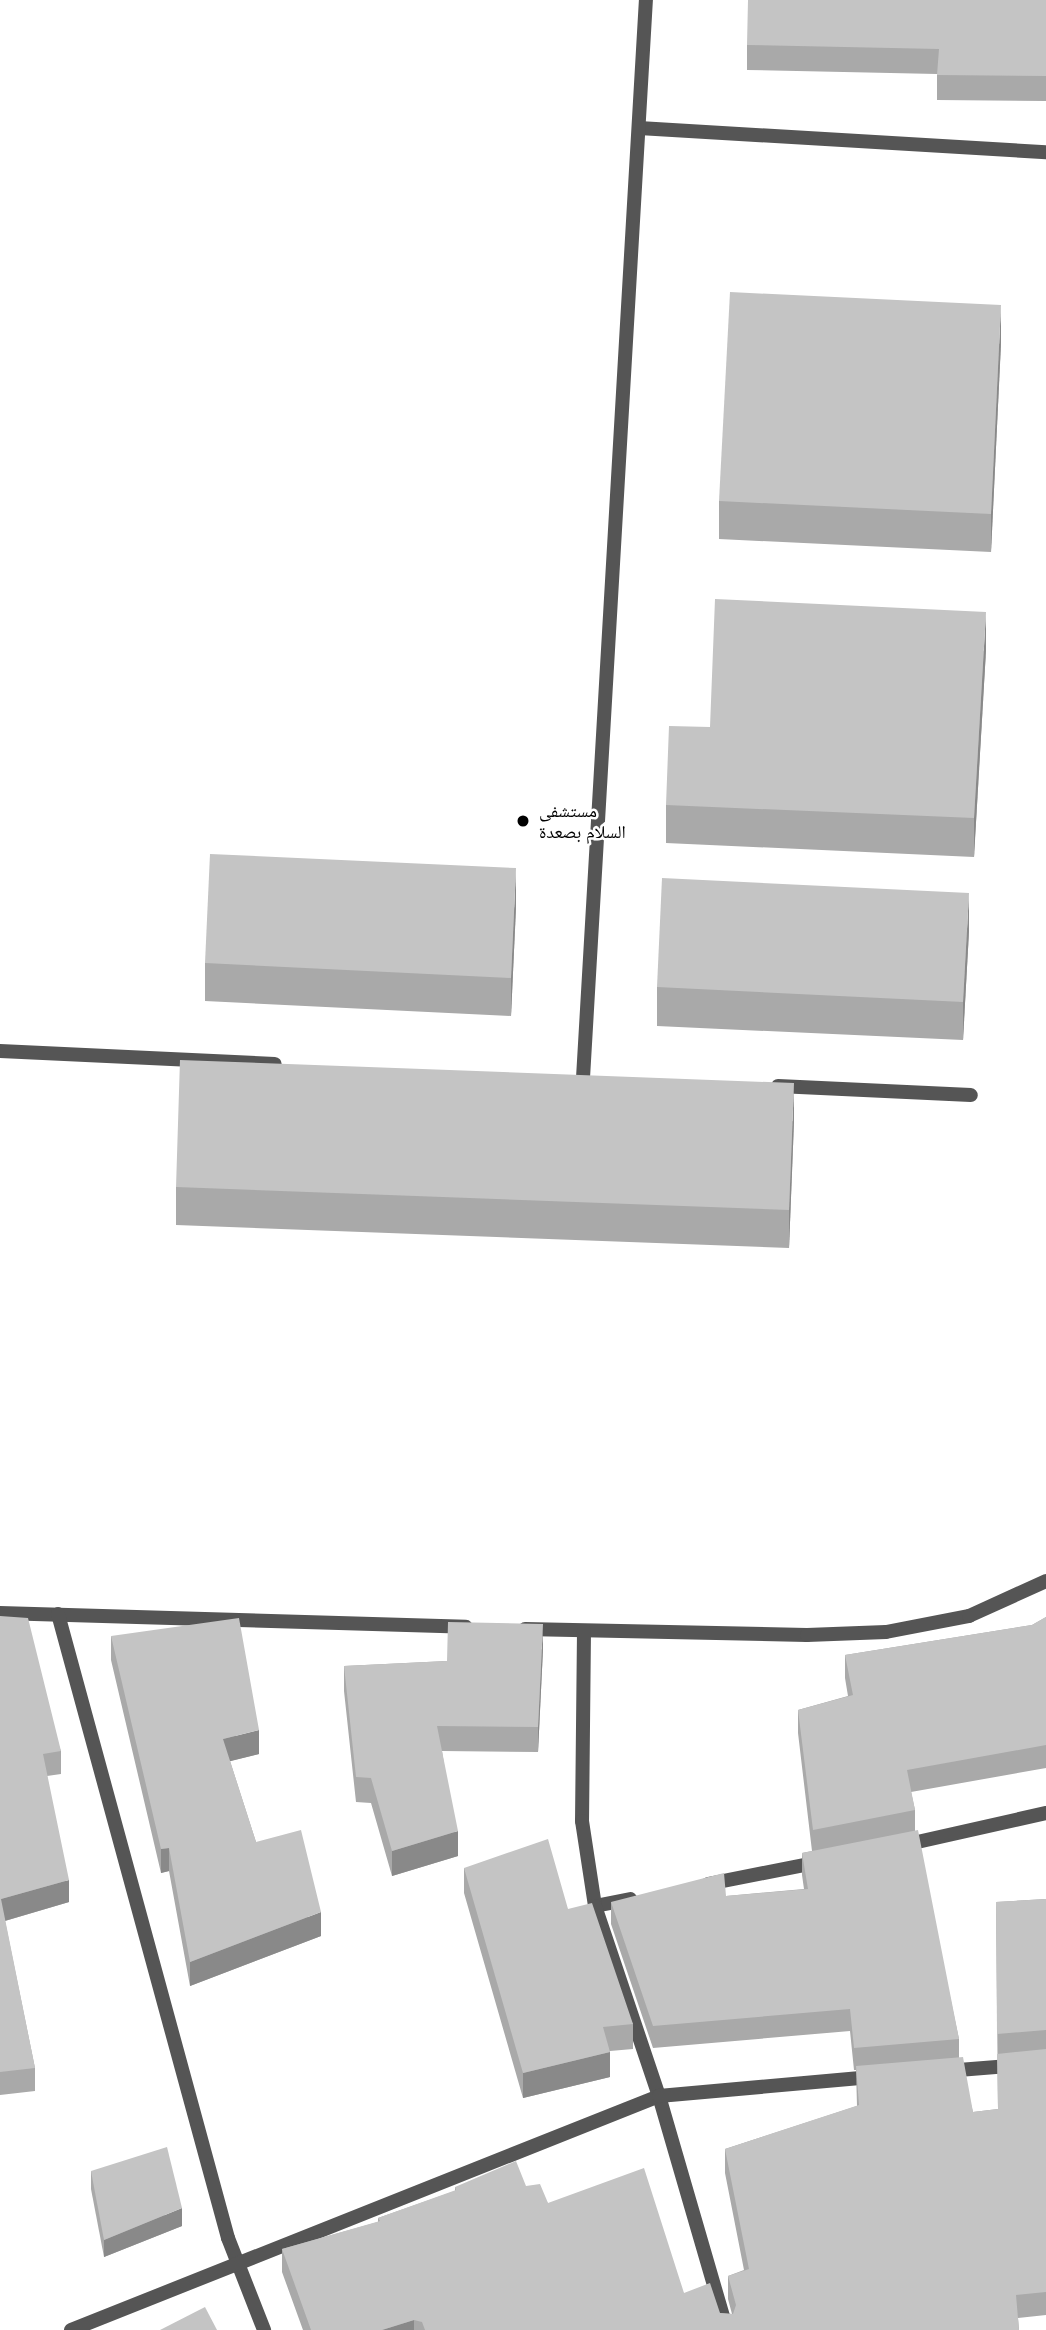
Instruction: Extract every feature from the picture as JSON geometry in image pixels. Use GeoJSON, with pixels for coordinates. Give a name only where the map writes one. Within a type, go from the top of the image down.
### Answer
{"type":"FeatureCollection","features":[{"type":"Feature","properties":{"kind":"street"},"geometry":{"type":"LineString","coordinates":[[583,1078],[646,0]]}},
{"type":"Feature","properties":{"kind":"street"},"geometry":{"type":"LineString","coordinates":[[639,128],[1046,152]]}},
{"type":"Feature","properties":{"kind":"street"},"geometry":{"type":"LineString","coordinates":[[0,1051],[292,1065]]}},
{"type":"Feature","properties":{"kind":"street"},"geometry":{"type":"LineString","coordinates":[[763,1086],[971,1095]]}},
{"type":"Feature","properties":{"kind":"street"},"geometry":{"type":"LineString","coordinates":[[514,1629],[807,1635],[886,1632],[970,1616],[1046,1581]]}},
{"type":"Feature","properties":{"kind":"street"},"geometry":{"type":"LineString","coordinates":[[0,1613],[487,1628]]}},
{"type":"Feature","properties":{"kind":"street"},"geometry":{"type":"LineString","coordinates":[[58,1614],[238,2264],[264,2330]]}},
{"type":"Feature","properties":{"kind":"street"},"geometry":{"type":"LineString","coordinates":[[584,1631],[582,1821],[594,1906],[659,2096],[727,2330]]}},
{"type":"Feature","properties":{"kind":"street"},"geometry":{"type":"LineString","coordinates":[[888,1848],[1046,1813]]}},
{"type":"Feature","properties":{"kind":"street"},"geometry":{"type":"LineString","coordinates":[[688,1888],[834,1859]]}},
{"type":"Feature","properties":{"kind":"street"},"geometry":{"type":"LineString","coordinates":[[594,1906],[648,1896]]}},
{"type":"Feature","properties":{"kind":"street"},"geometry":{"type":"LineString","coordinates":[[928,2073],[1046,2063]]}},
{"type":"Feature","properties":{"kind":"street"},"geometry":{"type":"LineString","coordinates":[[71,2330],[659,2096],[887,2076]]}},
{"type":"Feature","properties":{"kind":"building"},"geometry":{"type":"Polygon","coordinates":[[[748,0],[1046,0],[1046,76],[937,75],[939,49],[747,45],[748,0]]]}},
{"type":"Feature","properties":{"kind":"building"},"geometry":{"type":"Polygon","coordinates":[[[730,292],[1001,305],[991,514],[719,501],[730,292]]]}},
{"type":"Feature","properties":{"kind":"building"},"geometry":{"type":"Polygon","coordinates":[[[715,599],[986,612],[974,818],[666,805],[669,726],[710,727],[715,599]]]}},
{"type":"Feature","properties":{"kind":"building"},"geometry":{"type":"Polygon","coordinates":[[[210,854],[516,868],[511,978],[205,963],[210,854]]]}},
{"type":"Feature","properties":{"kind":"building"},"geometry":{"type":"Polygon","coordinates":[[[662,878],[969,893],[963,1002],[657,987],[662,878]]]}},
{"type":"Feature","properties":{"kind":"building"},"geometry":{"type":"Polygon","coordinates":[[[180,1060],[794,1083],[789,1210],[176,1187],[180,1060]]]}},
{"type":"Feature","properties":{"kind":"building"},"geometry":{"type":"Polygon","coordinates":[[[0,1616],[28,1618],[61,1751],[43,1754],[69,1880],[1,1899],[35,2068],[0,2072],[0,1616]]]}},
{"type":"Feature","properties":{"kind":"building"},"geometry":{"type":"Polygon","coordinates":[[[1046,1617],[1046,1745],[907,1770],[915,1810],[813,1830],[798,1710],[853,1695],[845,1655],[1032,1625],[1046,1617]]]}},
{"type":"Feature","properties":{"kind":"building"},"geometry":{"type":"Polygon","coordinates":[[[239,1618],[259,1730],[223,1739],[256,1842],[301,1830],[321,1912],[190,1962],[169,1848],[161,1849],[111,1636],[239,1618]]]}},
{"type":"Feature","properties":{"kind":"building"},"geometry":{"type":"Polygon","coordinates":[[[448,1622],[543,1624],[538,1727],[437,1726],[458,1831],[392,1851],[371,1778],[356,1777],[344,1666],[447,1661],[448,1622]]]}},
{"type":"Feature","properties":{"kind":"building"},"geometry":{"type":"Polygon","coordinates":[[[918,1830],[959,2039],[854,2048],[850,2009],[653,2026],[611,1902],[724,1873],[726,1896],[808,1889],[802,1853],[918,1830]]]}},
{"type":"Feature","properties":{"kind":"building"},"geometry":{"type":"Polygon","coordinates":[[[548,1839],[568,1909],[592,1903],[633,2024],[603,2027],[610,2052],[523,2073],[464,1868],[548,1839]]]}},
{"type":"Feature","properties":{"kind":"building"},"geometry":{"type":"Polygon","coordinates":[[[1046,1899],[1046,2030],[997,2034],[996,1902],[1046,1899]]]}},
{"type":"Feature","properties":{"kind":"building"},"geometry":{"type":"Polygon","coordinates":[[[1046,2049],[1046,2292],[1016,2295],[1019,2330],[425,2330],[422,2322],[414,2320],[382,2330],[311,2330],[282,2249],[380,2221],[378,2218],[456,2190],[455,2187],[516,2161],[526,2186],[540,2184],[548,2203],[644,2168],[684,2293],[710,2283],[720,2313],[733,2314],[736,2305],[728,2276],[749,2269],[725,2149],[859,2105],[856,2066],[963,2057],[973,2112],[998,2109],[997,2054],[1046,2049]]]}},
{"type":"Feature","properties":{"kind":"building"},"geometry":{"type":"Polygon","coordinates":[[[167,2147],[182,2208],[104,2240],[91,2171],[167,2147]]]}},
{"type":"Feature","properties":{"kind":"building"},"geometry":{"type":"Polygon","coordinates":[[[205,2307],[217,2330],[160,2330],[205,2307]]]}},
{"type":"Feature","properties":{"kind":"place","name":"مستشفى السلام بصعدة"},"geometry":{"type":"Point","coordinates":[523,821]}}]}
